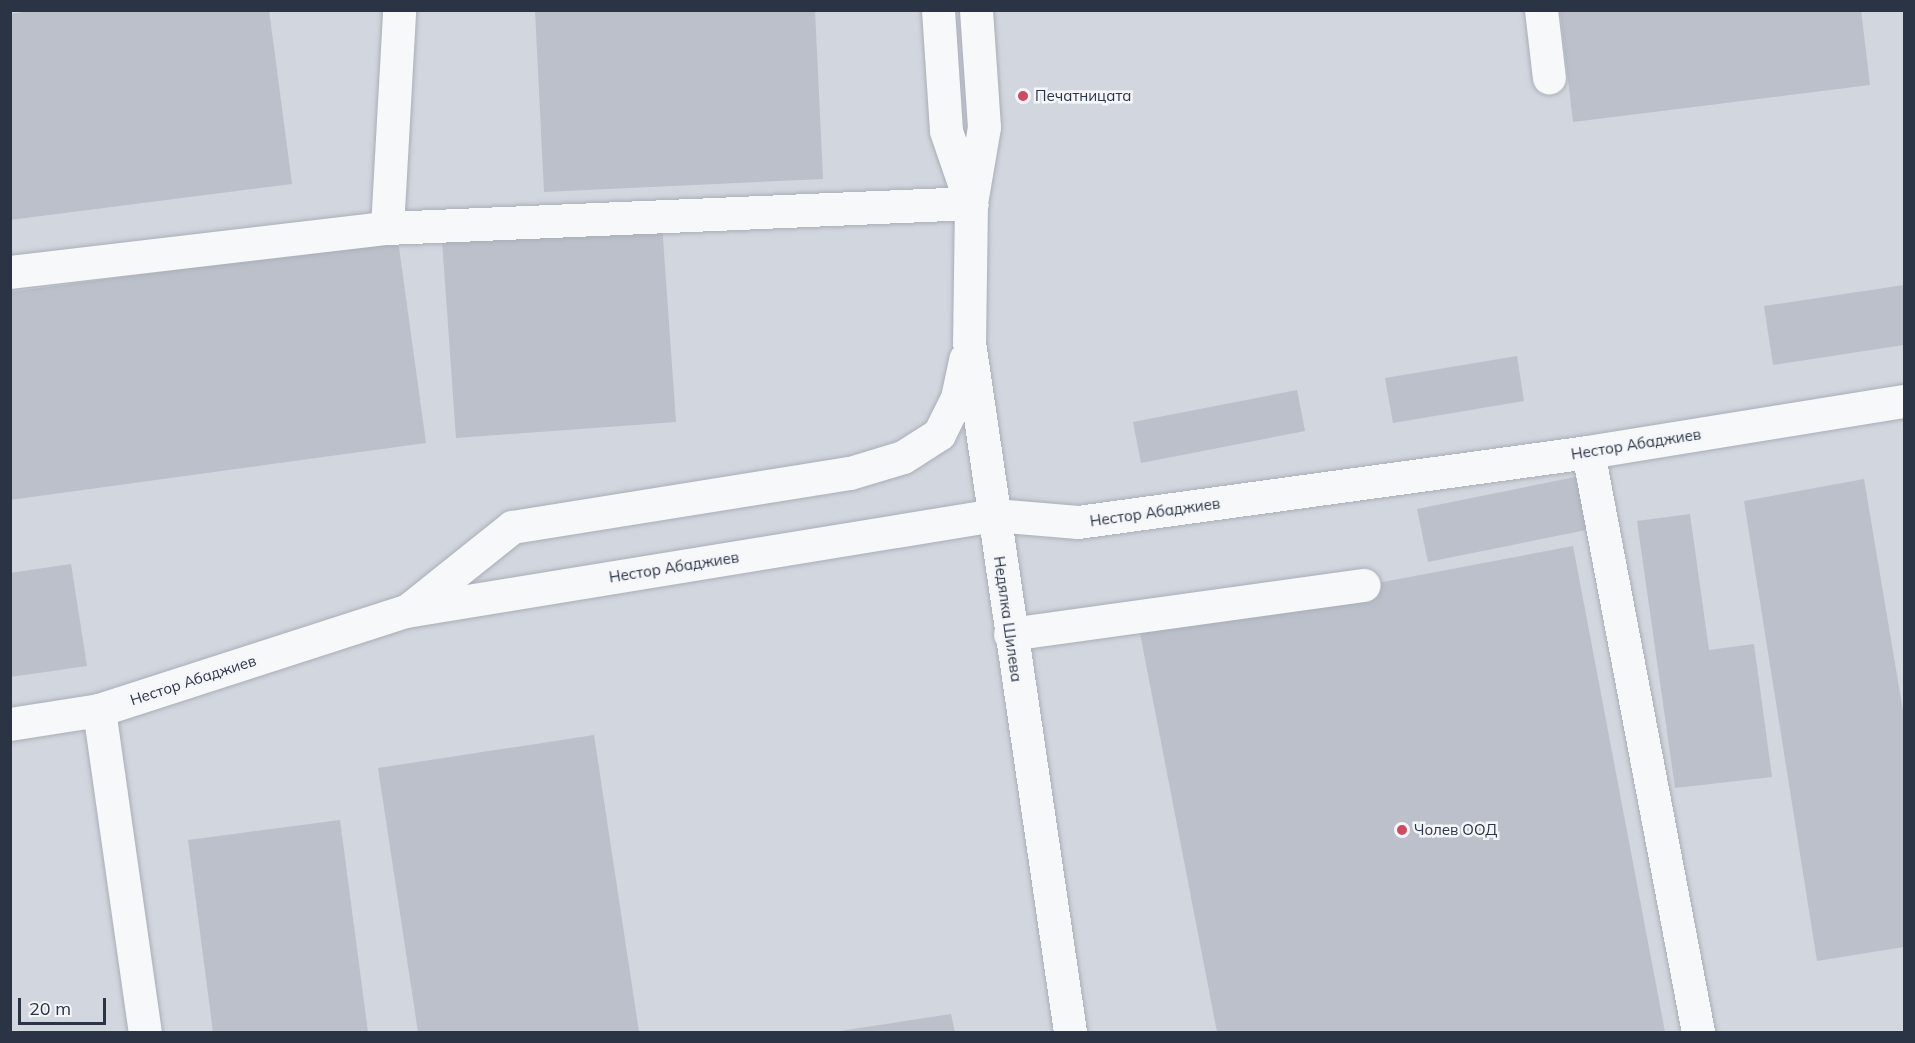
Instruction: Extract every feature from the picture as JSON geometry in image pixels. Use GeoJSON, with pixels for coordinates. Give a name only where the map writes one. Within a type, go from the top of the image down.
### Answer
{"type":"FeatureCollection","features":[{"type":"Feature","properties":{"kind":"street"},"geometry":{"type":"LineString","coordinates":[[387,228],[399,10]]}},
{"type":"Feature","properties":{"kind":"street","name":"Недялка Шилева"},"geometry":{"type":"LineString","coordinates":[[938,10],[946,131],[971,203]]}},
{"type":"Feature","properties":{"kind":"street","name":"Недялка Шилева"},"geometry":{"type":"LineString","coordinates":[[976,10],[984,127],[971,203],[969,342],[1070,1032]]}},
{"type":"Feature","properties":{"kind":"street"},"geometry":{"type":"LineString","coordinates":[[1541,10],[1549,78]]}},
{"type":"Feature","properties":{"kind":"street"},"geometry":{"type":"LineString","coordinates":[[10,272],[387,228],[971,203]]}},
{"type":"Feature","properties":{"kind":"street","name":"Нестор Абаджиев"},"geometry":{"type":"LineString","coordinates":[[406,611],[513,527],[850,473],[903,457],[939,434],[957,398],[969,342]]}},
{"type":"Feature","properties":{"kind":"street","name":"Нестор Абаджиев"},"geometry":{"type":"LineString","coordinates":[[10,724],[99,710],[406,611],[994,515],[1078,522],[1588,452],[1905,400]]}},
{"type":"Feature","properties":{"kind":"street"},"geometry":{"type":"LineString","coordinates":[[1588,452],[1698,1032]]}},
{"type":"Feature","properties":{"kind":"street"},"geometry":{"type":"LineString","coordinates":[[1010,634],[1364,585]]}},
{"type":"Feature","properties":{"kind":"street"},"geometry":{"type":"LineString","coordinates":[[99,710],[145,1032]]}},
{"type":"Feature","properties":{"kind":"shaded area"},"geometry":{"type":"Polygon","coordinates":[[[11,11],[1904,11],[1904,1032],[11,1032],[11,11]]]}},
{"type":"Feature","properties":{"kind":"building"},"geometry":{"type":"Polygon","coordinates":[[[39,10],[269,10],[292,184],[10,220],[10,14],[39,10]]]}},
{"type":"Feature","properties":{"kind":"building"},"geometry":{"type":"Polygon","coordinates":[[[535,10],[815,10],[823,179],[544,192],[535,10]]]}},
{"type":"Feature","properties":{"kind":"building"},"geometry":{"type":"Polygon","coordinates":[[[1560,10],[1861,10],[1870,85],[1573,122],[1560,10]]]}},
{"type":"Feature","properties":{"kind":"building"},"geometry":{"type":"Polygon","coordinates":[[[662,224],[676,422],[456,438],[442,240],[662,224]]]}},
{"type":"Feature","properties":{"kind":"building"},"geometry":{"type":"Polygon","coordinates":[[[398,240],[426,443],[10,500],[10,292],[398,240]]]}},
{"type":"Feature","properties":{"kind":"building"},"geometry":{"type":"Polygon","coordinates":[[[1904,285],[1904,345],[1773,365],[1764,306],[1904,285]]]}},
{"type":"Feature","properties":{"kind":"building"},"geometry":{"type":"Polygon","coordinates":[[[1517,356],[1524,401],[1393,423],[1385,378],[1517,356]]]}},
{"type":"Feature","properties":{"kind":"building"},"geometry":{"type":"Polygon","coordinates":[[[1297,390],[1305,431],[1141,463],[1133,422],[1297,390]]]}},
{"type":"Feature","properties":{"kind":"building"},"geometry":{"type":"Polygon","coordinates":[[[1585,475],[1596,528],[1428,562],[1417,509],[1585,475]]]}},
{"type":"Feature","properties":{"kind":"building"},"geometry":{"type":"Polygon","coordinates":[[[1864,479],[1904,717],[1904,947],[1817,961],[1744,501],[1864,479]]]}},
{"type":"Feature","properties":{"kind":"building"},"geometry":{"type":"Polygon","coordinates":[[[1690,514],[1709,650],[1754,644],[1772,777],[1675,788],[1637,521],[1690,514]]]}},
{"type":"Feature","properties":{"kind":"building","name":"Чолев ООД"},"geometry":{"type":"Polygon","coordinates":[[[1573,546],[1665,1032],[1217,1032],[1139,628],[1573,546]]]}},
{"type":"Feature","properties":{"kind":"building"},"geometry":{"type":"Polygon","coordinates":[[[71,564],[87,666],[10,677],[10,573],[71,564]]]}},
{"type":"Feature","properties":{"kind":"building"},"geometry":{"type":"Polygon","coordinates":[[[594,735],[639,1032],[418,1032],[378,768],[594,735]]]}},
{"type":"Feature","properties":{"kind":"building"},"geometry":{"type":"Polygon","coordinates":[[[340,820],[368,1032],[213,1032],[188,840],[340,820]]]}},
{"type":"Feature","properties":{"kind":"building"},"geometry":{"type":"Polygon","coordinates":[[[951,1014],[955,1032],[840,1032],[840,1031],[951,1014]]]}},
{"type":"Feature","properties":{"kind":"place","name":"Печатницата"},"geometry":{"type":"Point","coordinates":[1023,96]}},
{"type":"Feature","properties":{"kind":"place","name":"Чолев ООД"},"geometry":{"type":"Point","coordinates":[1402,830]}}]}
